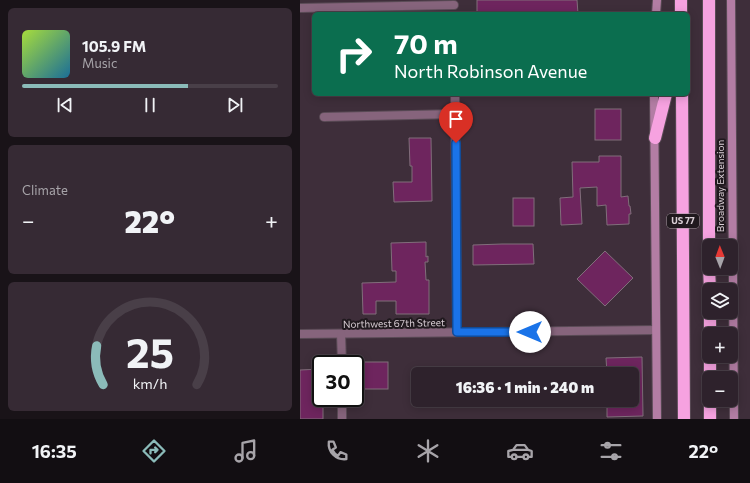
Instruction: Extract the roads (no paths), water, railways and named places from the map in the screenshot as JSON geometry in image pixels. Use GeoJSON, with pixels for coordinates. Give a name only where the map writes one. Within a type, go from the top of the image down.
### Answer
{"type":"FeatureCollection","features":[{"type":"Feature","properties":{"kind":"highway"},"geometry":{"type":"LineString","coordinates":[[681,0],[681,12]]}},
{"type":"Feature","properties":{"kind":"highway","name":"Broadway Extension"},"geometry":{"type":"LineString","coordinates":[[709,0],[709,239]]}},
{"type":"Feature","properties":{"kind":"highway"},"geometry":{"type":"LineString","coordinates":[[655,138],[666,96]]}},
{"type":"Feature","properties":{"kind":"highway","name":"US 77"},"geometry":{"type":"LineString","coordinates":[[682,96],[684,419]]}},
{"type":"Feature","properties":{"kind":"highway"},"geometry":{"type":"LineString","coordinates":[[710,407],[710,419]]}},
{"type":"Feature","properties":{"kind":"main road"},"geometry":{"type":"LineString","coordinates":[[656,12],[657,0]]}},
{"type":"Feature","properties":{"kind":"main road","name":"Broadway Extension"},"geometry":{"type":"LineString","coordinates":[[731,0],[734,419]]}},
{"type":"Feature","properties":{"kind":"main road"},"geometry":{"type":"LineString","coordinates":[[654,96],[657,419]]}},
{"type":"Feature","properties":{"kind":"street"},"geometry":{"type":"LineString","coordinates":[[300,8],[454,3]]}},
{"type":"Feature","properties":{"kind":"street"},"geometry":{"type":"LineString","coordinates":[[455,96],[457,332]]}},
{"type":"Feature","properties":{"kind":"street"},"geometry":{"type":"LineString","coordinates":[[324,117],[455,114]]}},
{"type":"Feature","properties":{"kind":"street","name":"Northwest 67th Street"},"geometry":{"type":"LineString","coordinates":[[300,334],[656,330]]}},
{"type":"Feature","properties":{"kind":"street"},"geometry":{"type":"LineString","coordinates":[[342,334],[342,355]]}},
{"type":"Feature","properties":{"kind":"street"},"geometry":{"type":"LineString","coordinates":[[342,407],[342,419]]}}]}
